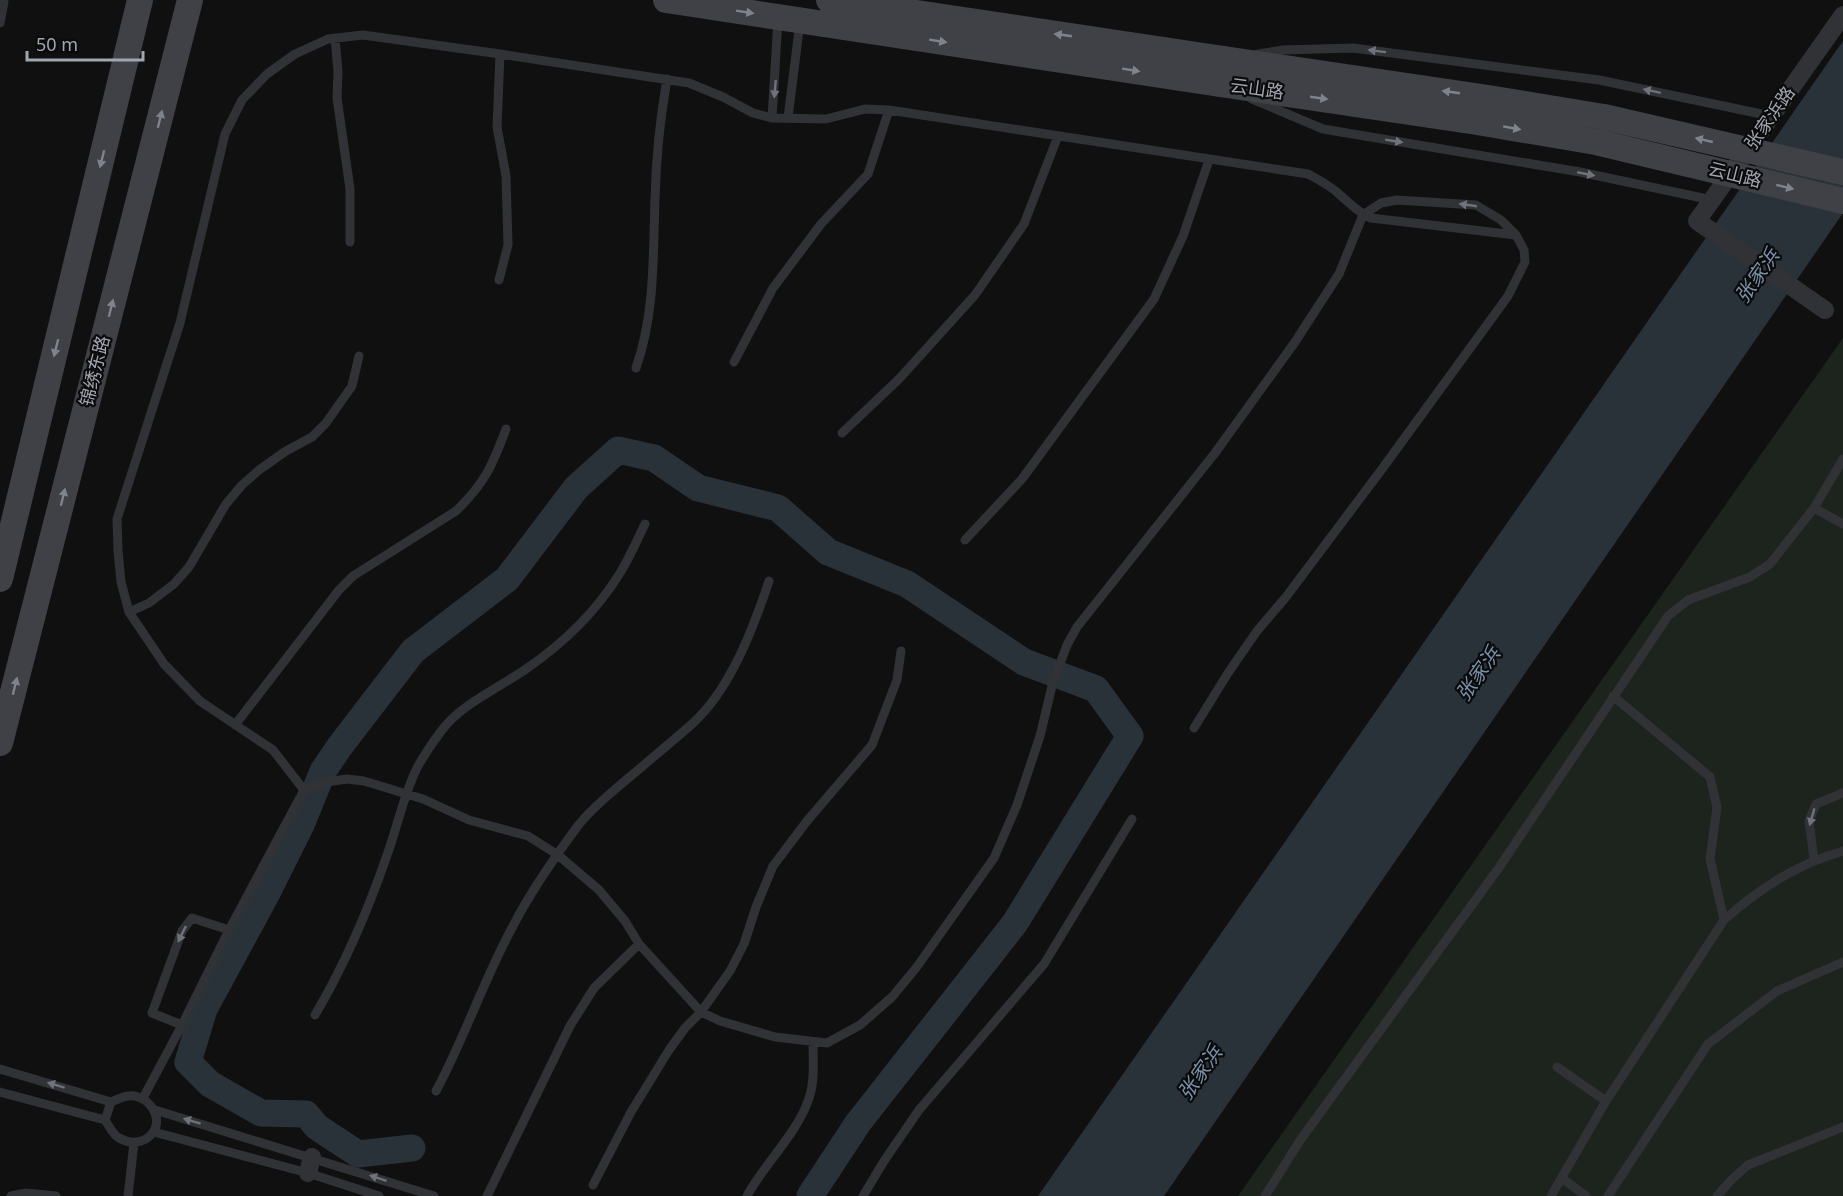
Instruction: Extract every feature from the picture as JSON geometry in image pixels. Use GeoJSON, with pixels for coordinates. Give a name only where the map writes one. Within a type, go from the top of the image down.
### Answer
{"type":"FeatureCollection","features":[{"type":"Feature","properties":{"kind":"main road"},"geometry":{"type":"LineString","coordinates":[[0,579],[140,0]]}},
{"type":"Feature","properties":{"kind":"main road","name":"锦绣东路"},"geometry":{"type":"LineString","coordinates":[[0,743],[190,0]]}},
{"type":"Feature","properties":{"kind":"main road","name":"云山路"},"geometry":{"type":"LineString","coordinates":[[666,0],[1477,122],[1596,142],[1843,201]]}},
{"type":"Feature","properties":{"kind":"main road","name":"云山路"},"geometry":{"type":"LineString","coordinates":[[829,0],[1604,117],[1843,172]]}},
{"type":"Feature","properties":{"kind":"street","name":"张家浜路"},"geometry":{"type":"LineString","coordinates":[[1825,309],[1698,221],[1843,15]]}},
{"type":"Feature","properties":{"kind":"lane"},"geometry":{"type":"LineString","coordinates":[[0,23],[4,2]]}},
{"type":"Feature","properties":{"kind":"lane"},"geometry":{"type":"LineString","coordinates":[[772,118],[789,19]]}},
{"type":"Feature","properties":{"kind":"lane"},"geometry":{"type":"LineString","coordinates":[[788,118],[789,19]]}},
{"type":"Feature","properties":{"kind":"lane"},"geometry":{"type":"LineString","coordinates":[[308,788],[273,750],[200,701],[164,664],[129,612],[117,551],[117,519],[180,323],[225,134],[242,100],[267,74],[295,54],[328,39],[363,35],[690,83],[753,113],[772,118],[826,119],[865,109],[889,110],[1308,174],[1340,194],[1363,215],[1371,218],[1516,235]]}},
{"type":"Feature","properties":{"kind":"lane"},"geometry":{"type":"LineString","coordinates":[[335,38],[338,70],[337,98],[350,189],[350,242]]}},
{"type":"Feature","properties":{"kind":"lane"},"geometry":{"type":"LineString","coordinates":[[1224,59],[1283,50],[1353,48],[1599,80],[1771,116]]}},
{"type":"Feature","properties":{"kind":"lane"},"geometry":{"type":"LineString","coordinates":[[499,280],[508,244],[506,176],[497,127],[500,54]]}},
{"type":"Feature","properties":{"kind":"lane"},"geometry":{"type":"LineString","coordinates":[[636,368],[649,320],[654,257],[658,132],[667,79]]}},
{"type":"Feature","properties":{"kind":"lane"},"geometry":{"type":"LineString","coordinates":[[1220,84],[1323,129],[1580,172],[1712,200]]}},
{"type":"Feature","properties":{"kind":"lane"},"geometry":{"type":"LineString","coordinates":[[734,363],[773,288],[821,224],[868,174],[889,110]]}},
{"type":"Feature","properties":{"kind":"lane"},"geometry":{"type":"LineString","coordinates":[[842,433],[899,379],[975,295],[1024,224],[1058,136]]}},
{"type":"Feature","properties":{"kind":"lane"},"geometry":{"type":"LineString","coordinates":[[965,540],[1022,479],[1154,299],[1183,236],[1209,160]]}},
{"type":"Feature","properties":{"kind":"lane"},"geometry":{"type":"LineString","coordinates":[[143,1098],[182,1026],[229,930],[308,788],[326,782],[364,781],[407,794],[469,820],[528,836],[558,855],[599,890],[626,921],[639,944],[700,1012],[720,1021],[775,1036],[813,1042],[827,1043],[860,1025],[892,997],[916,968],[993,858],[1017,805],[1040,736],[1053,682],[1067,645],[1077,627],[1215,453],[1295,342],[1339,274],[1363,215],[1381,203],[1397,200],[1476,205],[1502,220],[1516,235],[1524,250],[1525,262],[1508,296],[1368,488],[1257,632],[1194,728]]}},
{"type":"Feature","properties":{"kind":"lane"},"geometry":{"type":"LineString","coordinates":[[129,612],[149,603],[174,584],[189,567],[226,504],[242,485],[286,451],[312,437],[326,423],[352,386],[359,356]]}},
{"type":"Feature","properties":{"kind":"lane"},"geometry":{"type":"LineString","coordinates":[[235,725],[339,590],[353,576],[456,511],[470,498],[484,480],[506,429]]}},
{"type":"Feature","properties":{"kind":"lane"},"geometry":{"type":"LineString","coordinates":[[1265,1196],[1301,1139],[1492,877],[1668,616],[1688,600],[1750,577],[1770,564],[1814,508],[1843,459]]}},
{"type":"Feature","properties":{"kind":"lane"},"geometry":{"type":"LineString","coordinates":[[1814,508],[1843,524]]}},
{"type":"Feature","properties":{"kind":"lane"},"geometry":{"type":"LineString","coordinates":[[315,1015],[343,966],[386,858],[416,770],[444,727],[461,712],[559,645],[584,621],[621,572],[645,524]]}},
{"type":"Feature","properties":{"kind":"lane"},"geometry":{"type":"LineString","coordinates":[[436,1090],[453,1059],[513,925],[558,855],[579,824],[597,805],[693,723],[712,702],[730,673],[758,615],[770,581]]}},
{"type":"Feature","properties":{"kind":"lane"},"geometry":{"type":"LineString","coordinates":[[593,1185],[636,1103],[684,1029],[700,1012],[730,971],[744,944],[773,866],[807,821],[872,745],[897,680],[901,651]]}},
{"type":"Feature","properties":{"kind":"lane"},"geometry":{"type":"LineString","coordinates":[[1613,696],[1710,777],[1717,807],[1710,859],[1724,920]]}},
{"type":"Feature","properties":{"kind":"lane"},"geometry":{"type":"LineString","coordinates":[[1814,859],[1809,821],[1816,804],[1843,793]]}},
{"type":"Feature","properties":{"kind":"lane"},"geometry":{"type":"LineString","coordinates":[[863,1196],[919,1110],[1044,964],[1132,819]]}},
{"type":"Feature","properties":{"kind":"lane"},"geometry":{"type":"LineString","coordinates":[[1551,1196],[1563,1179],[1606,1101],[1724,920],[1749,898],[1814,859],[1843,851]]}},
{"type":"Feature","properties":{"kind":"lane"},"geometry":{"type":"LineString","coordinates":[[182,1026],[152,1013],[182,931],[192,918],[229,930]]}},
{"type":"Feature","properties":{"kind":"lane"},"geometry":{"type":"LineString","coordinates":[[487,1196],[570,1026],[594,988],[639,944]]}},
{"type":"Feature","properties":{"kind":"lane"},"geometry":{"type":"LineString","coordinates":[[1608,1196],[1708,1044],[1777,991],[1843,962]]}},
{"type":"Feature","properties":{"kind":"lane"},"geometry":{"type":"LineString","coordinates":[[747,1196],[799,1120],[810,1098],[813,1042]]}},
{"type":"Feature","properties":{"kind":"lane"},"geometry":{"type":"LineString","coordinates":[[1557,1066],[1606,1101]]}},
{"type":"Feature","properties":{"kind":"lane"},"geometry":{"type":"LineString","coordinates":[[0,1069],[111,1102],[129,1096],[143,1098],[156,1110],[310,1165],[379,1196]]}},
{"type":"Feature","properties":{"kind":"lane"},"geometry":{"type":"LineString","coordinates":[[0,1092],[105,1120],[117,1138],[134,1143],[146,1140],[154,1132],[157,1120],[156,1110]]}},
{"type":"Feature","properties":{"kind":"lane"},"geometry":{"type":"LineString","coordinates":[[105,1120],[111,1102]]}},
{"type":"Feature","properties":{"kind":"lane"},"geometry":{"type":"LineString","coordinates":[[1716,1196],[1748,1166],[1843,1127]]}},
{"type":"Feature","properties":{"kind":"lane"},"geometry":{"type":"LineString","coordinates":[[154,1132],[310,1165],[434,1196]]}},
{"type":"Feature","properties":{"kind":"lane"},"geometry":{"type":"LineString","coordinates":[[128,1196],[134,1143]]}},
{"type":"Feature","properties":{"kind":"lane"},"geometry":{"type":"LineString","coordinates":[[1563,1179],[1586,1196]]}},
{"type":"Feature","properties":{"kind":"lane"},"geometry":{"type":"LineString","coordinates":[[11,1196],[26,1193],[56,1196]]}},
{"type":"Feature","properties":{"kind":"shaded area"},"geometry":{"type":"Polygon","coordinates":[[[1843,338],[1843,1196],[1238,1196],[1843,338]]]}},
{"type":"Feature","properties":{"kind":"water","name":"张家浜"},"geometry":{"type":"Polygon","coordinates":[[[1843,41],[1843,213],[1164,1196],[1038,1196],[1843,41]]]}},
{"type":"Feature","properties":{"kind":"waterway"},"geometry":{"type":"LineString","coordinates":[[412,1148],[358,1154],[317,1127],[306,1114],[261,1113],[210,1084],[188,1062],[204,1009],[268,891],[301,825],[323,771],[340,746],[413,651],[507,579],[576,488],[618,450],[654,458],[698,488],[778,508],[828,552],[907,584],[1024,662],[1096,689],[1130,736],[1015,923],[858,1123],[810,1196]]}}]}
